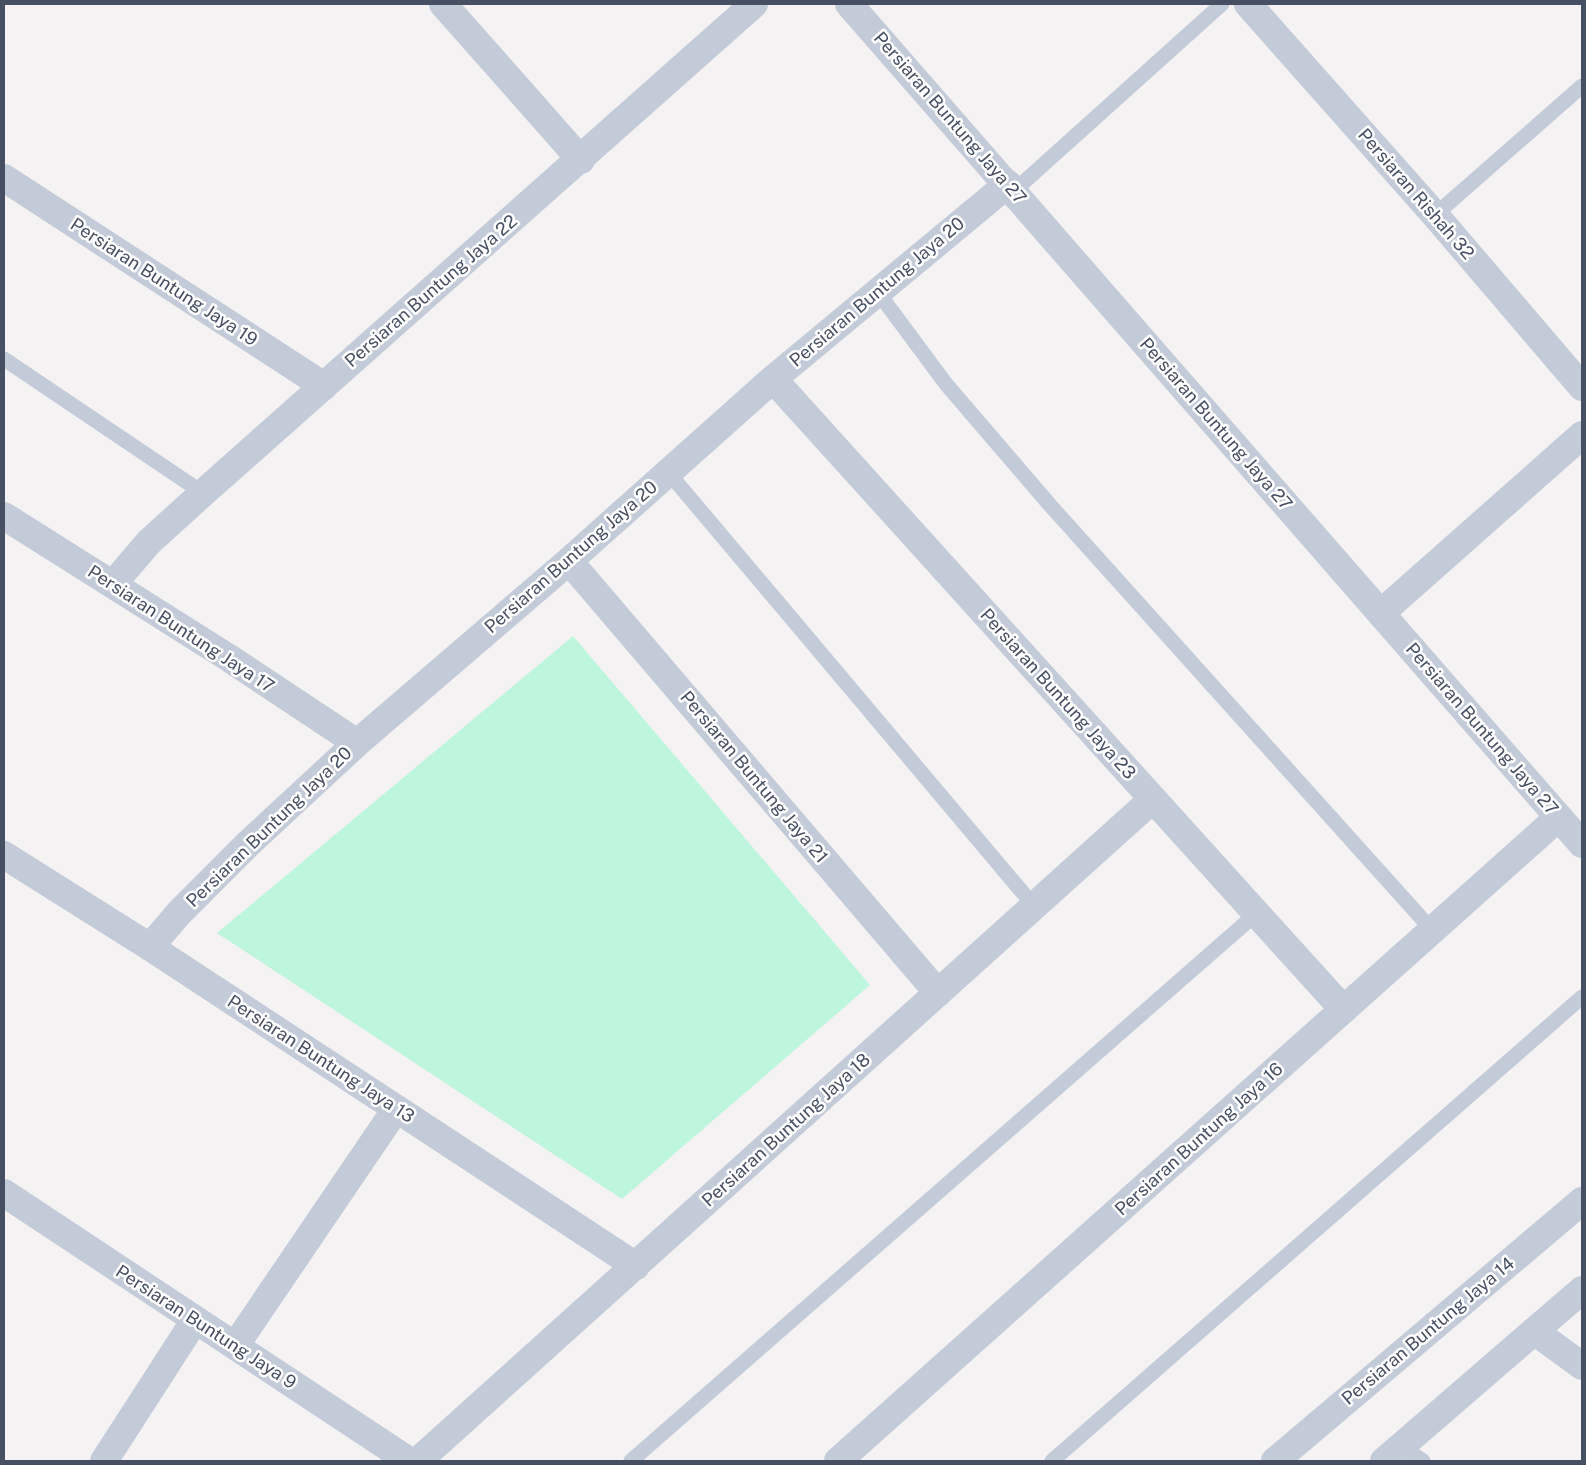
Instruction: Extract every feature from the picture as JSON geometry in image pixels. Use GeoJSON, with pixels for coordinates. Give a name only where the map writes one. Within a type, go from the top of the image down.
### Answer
{"type":"FeatureCollection","features":[{"type":"Feature","properties":{"kind":"street"},"geometry":{"type":"LineString","coordinates":[[443,4],[580,160]]}},
{"type":"Feature","properties":{"kind":"street","name":"Persiaran Buntung Jaya 22"},"geometry":{"type":"LineString","coordinates":[[113,584],[149,542],[203,493],[754,4]]}},
{"type":"Feature","properties":{"kind":"street","name":"Persiaran Buntung Jaya 27"},"geometry":{"type":"LineString","coordinates":[[849,4],[1582,844]]}},
{"type":"Feature","properties":{"kind":"street","name":"Persiaran Rishah 32"},"geometry":{"type":"LineString","coordinates":[[1248,4],[1436,215],[1582,386]]}},
{"type":"Feature","properties":{"kind":"street","name":"Persiaran Buntung Jaya 19"},"geometry":{"type":"LineString","coordinates":[[4,178],[324,386]]}},
{"type":"Feature","properties":{"kind":"street","name":"Persiaran Buntung Jaya 20"},"geometry":{"type":"LineString","coordinates":[[150,947],[179,913],[242,850],[357,743],[569,561],[773,379],[877,291],[1011,188]]}},
{"type":"Feature","properties":{"kind":"street","name":"Persiaran Buntung Jaya 23"},"geometry":{"type":"LineString","coordinates":[[773,379],[1343,1009]]}},
{"type":"Feature","properties":{"kind":"street"},"geometry":{"type":"LineString","coordinates":[[1381,613],[1582,434]]}},
{"type":"Feature","properties":{"kind":"street","name":"Persiaran Buntung Jaya 17"},"geometry":{"type":"LineString","coordinates":[[4,516],[113,584],[357,743]]}},
{"type":"Feature","properties":{"kind":"street","name":"Persiaran Buntung Jaya 21"},"geometry":{"type":"LineString","coordinates":[[569,561],[938,993]]}},
{"type":"Feature","properties":{"kind":"street","name":"Persiaran Buntung Jaya 18"},"geometry":{"type":"LineString","coordinates":[[418,1461],[1153,799]]}},
{"type":"Feature","properties":{"kind":"street","name":"Persiaran Buntung Jaya 16"},"geometry":{"type":"LineString","coordinates":[[838,1461],[1559,817]]}},
{"type":"Feature","properties":{"kind":"street","name":"Persiaran Buntung Jaya 13"},"geometry":{"type":"LineString","coordinates":[[4,855],[150,947],[636,1266]]}},
{"type":"Feature","properties":{"kind":"street"},"geometry":{"type":"LineString","coordinates":[[236,1346],[396,1109]]}},
{"type":"Feature","properties":{"kind":"street","name":"Persiaran Buntung Jaya 9"},"geometry":{"type":"LineString","coordinates":[[4,1193],[409,1461]]}},
{"type":"Feature","properties":{"kind":"street","name":"Persiaran Buntung Jaya 14"},"geometry":{"type":"LineString","coordinates":[[1275,1461],[1582,1201]]}},
{"type":"Feature","properties":{"kind":"street"},"geometry":{"type":"LineString","coordinates":[[1393,1454],[1582,1290]]}},
{"type":"Feature","properties":{"kind":"street"},"geometry":{"type":"LineString","coordinates":[[104,1461],[195,1320]]}},
{"type":"Feature","properties":{"kind":"street"},"geometry":{"type":"LineString","coordinates":[[1534,1331],[1582,1366]]}},
{"type":"Feature","properties":{"kind":"lane","name":"Persiaran Buntung Jaya 20"},"geometry":{"type":"LineString","coordinates":[[1011,188],[1222,4]]}},
{"type":"Feature","properties":{"kind":"lane"},"geometry":{"type":"LineString","coordinates":[[1436,215],[1582,86]]}},
{"type":"Feature","properties":{"kind":"lane"},"geometry":{"type":"LineString","coordinates":[[877,291],[946,384],[1049,504],[1433,931]]}},
{"type":"Feature","properties":{"kind":"lane"},"geometry":{"type":"LineString","coordinates":[[4,359],[203,493]]}},
{"type":"Feature","properties":{"kind":"lane"},"geometry":{"type":"LineString","coordinates":[[668,472],[1034,906]]}},
{"type":"Feature","properties":{"kind":"lane"},"geometry":{"type":"LineString","coordinates":[[631,1461],[1257,913]]}},
{"type":"Feature","properties":{"kind":"lane"},"geometry":{"type":"LineString","coordinates":[[1052,1461],[1582,997]]}},
{"type":"Feature","properties":{"kind":"lane"},"geometry":{"type":"LineString","coordinates":[[1393,1454],[1423,1461]]}},
{"type":"Feature","properties":{"kind":"green space"},"geometry":{"type":"Polygon","coordinates":[[[573,636],[870,985],[622,1199],[217,933],[573,636]]]}}]}
